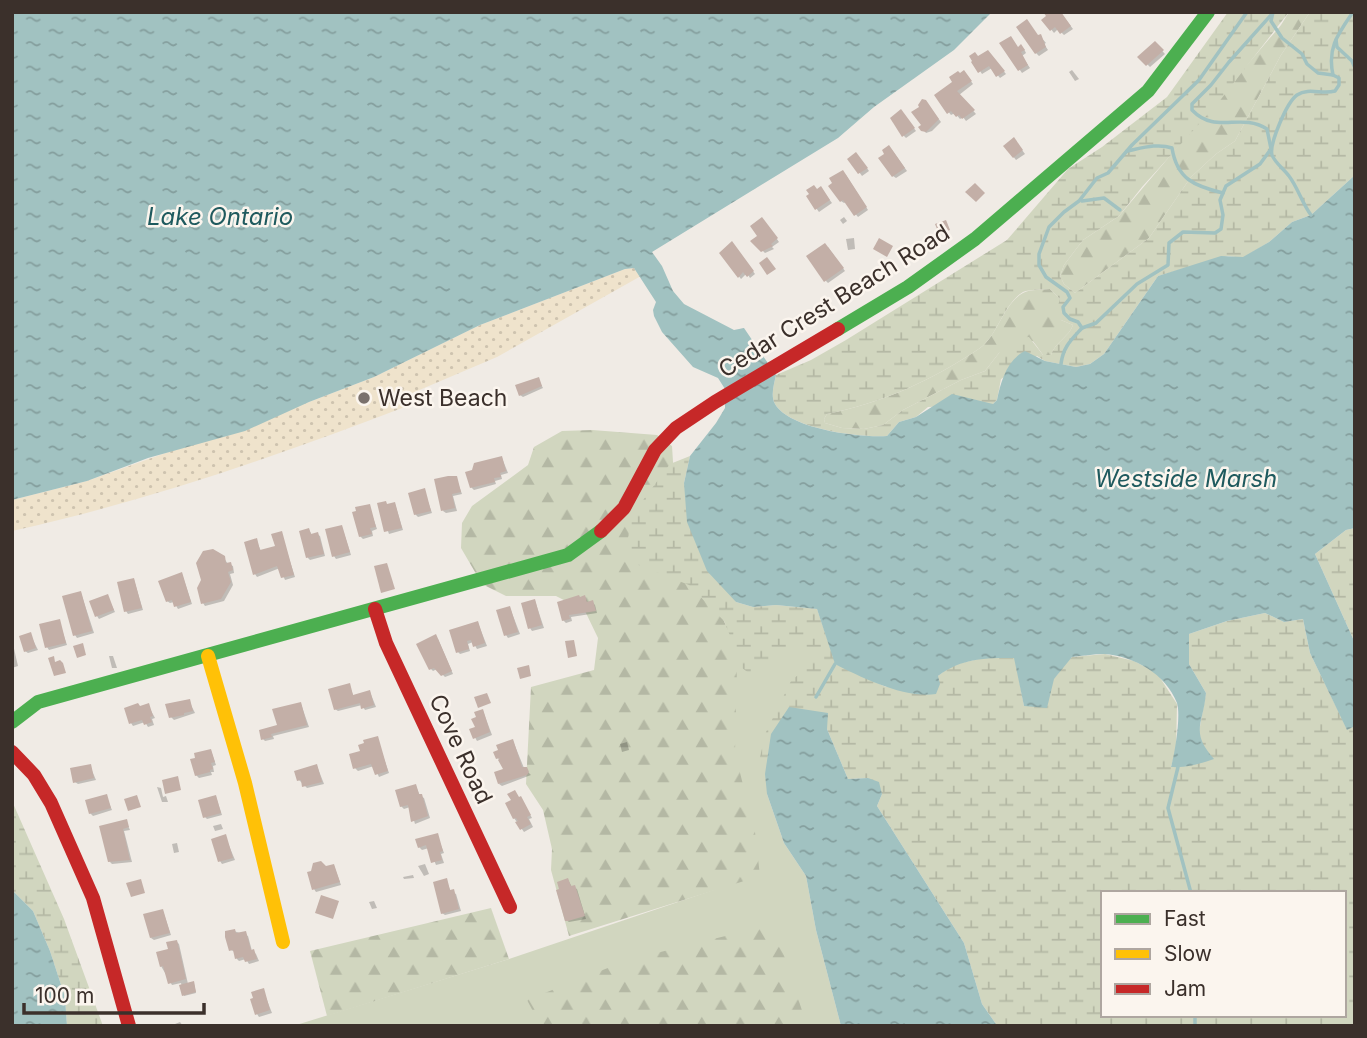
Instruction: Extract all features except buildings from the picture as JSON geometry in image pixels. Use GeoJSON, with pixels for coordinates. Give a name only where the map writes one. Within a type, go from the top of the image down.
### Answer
{"type":"FeatureCollection","features":[{"type":"Feature","properties":{"kind":"street","name":"Cedar Crest Beach Road"},"geometry":{"type":"LineString","coordinates":[[375,609],[568,555],[606,527],[624,508],[655,450],[676,428],[908,287],[975,239],[1148,91],[1208,12]]}},
{"type":"Feature","properties":{"kind":"street"},"geometry":{"type":"LineString","coordinates":[[12,722],[38,702],[375,609]]}},
{"type":"Feature","properties":{"kind":"street","name":"Cove Road"},"geometry":{"type":"LineString","coordinates":[[375,609],[386,643],[510,906]]}},
{"type":"Feature","properties":{"kind":"street"},"geometry":{"type":"LineString","coordinates":[[208,656],[244,783],[283,942]]}},
{"type":"Feature","properties":{"kind":"street"},"geometry":{"type":"LineString","coordinates":[[12,752],[34,775],[51,803],[93,898],[129,1026]]}},
{"type":"Feature","properties":{"kind":"green space"},"geometry":{"type":"Polygon","coordinates":[[[1228,12],[1289,12],[1218,103],[1119,216],[1083,240],[1064,265],[1060,276],[1064,284],[1075,293],[1149,238],[1191,177],[1235,141],[1281,55],[1310,12],[1355,12],[1355,175],[1311,215],[1292,222],[1269,242],[1243,258],[1228,256],[1158,276],[1104,354],[1090,364],[1076,367],[1045,361],[1037,356],[1001,379],[997,400],[993,404],[928,407],[916,417],[899,422],[887,436],[826,430],[793,419],[781,411],[773,399],[776,375],[811,360],[846,340],[1007,240],[1068,169],[1102,147],[1167,97],[1228,12]],[[1050,289],[1023,292],[1010,304],[992,335],[980,348],[906,389],[868,404],[827,414],[825,423],[842,428],[864,429],[883,425],[903,410],[961,380],[985,371],[999,353],[1018,338],[1029,337],[1043,355],[1051,355],[1073,325],[1061,320],[1056,312],[1060,299],[1050,289]]]}},
{"type":"Feature","properties":{"kind":"green space"},"geometry":{"type":"Polygon","coordinates":[[[1289,12],[1310,12],[1281,55],[1235,141],[1191,177],[1149,238],[1075,293],[1064,284],[1060,276],[1064,265],[1083,240],[1119,216],[1281,25],[1289,12]]]}},
{"type":"Feature","properties":{"kind":"green space"},"geometry":{"type":"Polygon","coordinates":[[[1050,289],[1060,299],[1061,320],[1073,325],[1051,355],[1043,355],[1033,341],[999,353],[985,371],[961,380],[903,410],[883,425],[864,429],[842,428],[825,423],[827,414],[887,397],[962,360],[986,342],[1016,298],[1029,291],[1050,289]]]}},
{"type":"Feature","properties":{"kind":"green space"},"geometry":{"type":"Polygon","coordinates":[[[592,430],[657,435],[672,446],[677,525],[724,621],[737,664],[735,753],[755,832],[760,876],[569,936],[551,870],[552,849],[543,810],[526,784],[531,687],[594,670],[598,638],[585,611],[556,596],[506,596],[482,584],[461,548],[462,523],[472,506],[528,465],[534,447],[562,431],[592,430]]]}},
{"type":"Feature","properties":{"kind":"green space"},"geometry":{"type":"Polygon","coordinates":[[[690,456],[684,483],[736,602],[753,607],[776,605],[817,609],[836,664],[886,687],[938,676],[952,665],[983,658],[1015,658],[1024,706],[1072,657],[1105,654],[1134,661],[1157,673],[1177,704],[1176,750],[1171,767],[1202,745],[1199,732],[1206,693],[1189,664],[1189,634],[1227,621],[1265,613],[1284,622],[1303,619],[1310,653],[1347,729],[1355,726],[1355,1026],[996,1024],[982,1004],[964,943],[877,806],[882,794],[868,778],[848,779],[827,729],[771,734],[765,774],[760,757],[766,732],[791,681],[812,663],[794,645],[750,674],[737,664],[724,621],[689,585],[636,564],[626,549],[632,515],[670,464],[690,456]]]}},
{"type":"Feature","properties":{"kind":"green space"},"geometry":{"type":"Polygon","coordinates":[[[1355,528],[1355,643],[1315,554],[1346,530],[1355,528]]]}},
{"type":"Feature","properties":{"kind":"green space"},"geometry":{"type":"Polygon","coordinates":[[[687,615],[828,650],[767,794],[784,843],[806,876],[816,930],[841,1026],[293,1026],[509,959],[758,875],[687,615]]]}},
{"type":"Feature","properties":{"kind":"green space"},"geometry":{"type":"Polygon","coordinates":[[[12,801],[64,919],[103,1026],[67,1026],[65,997],[50,951],[33,911],[12,890],[12,801]]]}},
{"type":"Feature","properties":{"kind":"green space"},"geometry":{"type":"Polygon","coordinates":[[[491,908],[509,959],[327,1016],[310,951],[491,908]]]}},
{"type":"Feature","properties":{"kind":"green space"},"geometry":{"type":"Polygon","coordinates":[[[774,924],[807,1026],[541,1026],[527,1000],[628,960],[774,924]]]}},
{"type":"Feature","properties":{"kind":"sand","name":"West Beach"},"geometry":{"type":"Polygon","coordinates":[[[634,268],[641,276],[497,357],[410,394],[410,405],[213,476],[113,506],[12,531],[12,500],[87,481],[309,402],[374,377],[480,325],[625,269],[634,268]]]}},
{"type":"Feature","properties":{"kind":"water"},"geometry":{"type":"Polygon","coordinates":[[[12,12],[992,12],[954,50],[874,107],[838,138],[652,252],[662,266],[673,291],[684,304],[734,330],[744,328],[776,375],[773,399],[781,411],[808,425],[843,433],[887,436],[899,422],[916,417],[952,394],[993,404],[997,400],[1009,365],[1025,351],[1045,361],[1076,367],[1090,364],[1104,354],[1158,276],[1221,256],[1243,257],[1269,242],[1292,222],[1311,215],[1355,175],[1355,528],[1346,530],[1315,554],[1355,643],[1355,726],[1347,730],[1310,653],[1303,619],[1284,622],[1265,613],[1227,621],[1189,634],[1189,664],[1206,693],[1200,735],[1214,759],[1188,766],[1171,767],[1178,725],[1177,703],[1157,675],[1127,658],[1104,654],[1072,657],[1054,679],[1047,708],[1024,706],[1014,658],[965,662],[938,676],[940,684],[936,694],[924,695],[871,681],[835,664],[817,609],[776,605],[753,607],[736,602],[707,571],[687,522],[684,483],[690,456],[725,408],[725,389],[718,378],[693,367],[662,332],[654,316],[656,302],[634,268],[625,269],[480,325],[374,377],[245,431],[148,458],[87,481],[12,500],[12,12]]]}},
{"type":"Feature","properties":{"kind":"water"},"geometry":{"type":"Polygon","coordinates":[[[789,707],[828,713],[827,729],[848,779],[868,778],[879,782],[882,794],[877,806],[964,943],[982,1004],[996,1024],[1001,1026],[841,1026],[816,930],[806,876],[784,843],[767,794],[765,774],[771,734],[789,707]]]}},
{"type":"Feature","properties":{"kind":"water"},"geometry":{"type":"Polygon","coordinates":[[[12,890],[33,911],[50,951],[65,997],[67,1026],[12,1026],[12,890]]]}},
{"type":"Feature","properties":{"kind":"waterway"},"geometry":{"type":"LineString","coordinates":[[1061,364],[1066,348],[1082,328],[1064,313],[1063,307],[1070,298],[1067,292],[1046,277],[1039,265],[1039,254],[1049,227],[1079,201],[1097,178],[1108,173],[1132,145],[1199,80],[1247,12]]}},
{"type":"Feature","properties":{"kind":"waterway"},"geometry":{"type":"LineString","coordinates":[[1273,12],[1271,21],[1282,38],[1302,54],[1307,64],[1318,73],[1333,75]]}},
{"type":"Feature","properties":{"kind":"waterway"},"geometry":{"type":"LineString","coordinates":[[1311,215],[1287,173],[1273,158],[1273,142],[1284,114],[1297,95],[1335,91],[1339,85],[1339,78],[1333,75],[1331,57],[1338,34],[1353,12]]}},
{"type":"Feature","properties":{"kind":"waterway"},"geometry":{"type":"LineString","coordinates":[[1082,328],[1096,323],[1137,284],[1168,265],[1169,243],[1183,232],[1215,233],[1221,229],[1223,215],[1220,200],[1226,186],[1260,164],[1271,149],[1267,129],[1247,122],[1210,121],[1192,110],[1192,104],[1272,14]]}},
{"type":"Feature","properties":{"kind":"waterway"},"geometry":{"type":"LineString","coordinates":[[1336,40],[1337,47],[1352,61],[1355,68]]}},
{"type":"Feature","properties":{"kind":"waterway"},"geometry":{"type":"LineString","coordinates":[[1127,151],[1156,146],[1172,148],[1178,167],[1189,180],[1223,193]]}},
{"type":"Feature","properties":{"kind":"waterway"},"geometry":{"type":"LineString","coordinates":[[1082,201],[1104,198],[1120,210]]}},
{"type":"Feature","properties":{"kind":"waterway"},"geometry":{"type":"LineString","coordinates":[[816,697],[835,664]]}},
{"type":"Feature","properties":{"kind":"waterway"},"geometry":{"type":"LineString","coordinates":[[1178,767],[1168,808],[1190,891]]}},
{"type":"Feature","properties":{"kind":"waterway"},"geometry":{"type":"LineString","coordinates":[[1195,1017],[1195,1026]]}},
{"type":"Feature","properties":{"kind":"traffic: fast"},"geometry":{"type":"LineString","coordinates":[[838,329],[908,287],[975,239],[1148,91],[1208,12]]}},
{"type":"Feature","properties":{"kind":"traffic: fast"},"geometry":{"type":"LineString","coordinates":[[12,722],[38,702],[568,555],[601,531]]}},
{"type":"Feature","properties":{"kind":"traffic: slow"},"geometry":{"type":"LineString","coordinates":[[208,656],[245,783],[283,942]]}},
{"type":"Feature","properties":{"kind":"traffic: jam"},"geometry":{"type":"LineString","coordinates":[[601,531],[624,508],[655,450],[676,428],[838,329]]}},
{"type":"Feature","properties":{"kind":"traffic: jam"},"geometry":{"type":"LineString","coordinates":[[375,609],[386,643],[510,907]]}},
{"type":"Feature","properties":{"kind":"traffic: jam"},"geometry":{"type":"LineString","coordinates":[[12,752],[34,775],[51,803],[93,898],[129,1026]]}},
{"type":"Feature","properties":{"kind":"place","name":"West Beach"},"geometry":{"type":"Point","coordinates":[364,398]}},
{"type":"Feature","properties":{"kind":"water label","name":"Lake Ontario"},"geometry":{"type":"Point","coordinates":[220,217]}},
{"type":"Feature","properties":{"kind":"water label","name":"Westside Marsh"},"geometry":{"type":"Point","coordinates":[1186,479]}}]}
